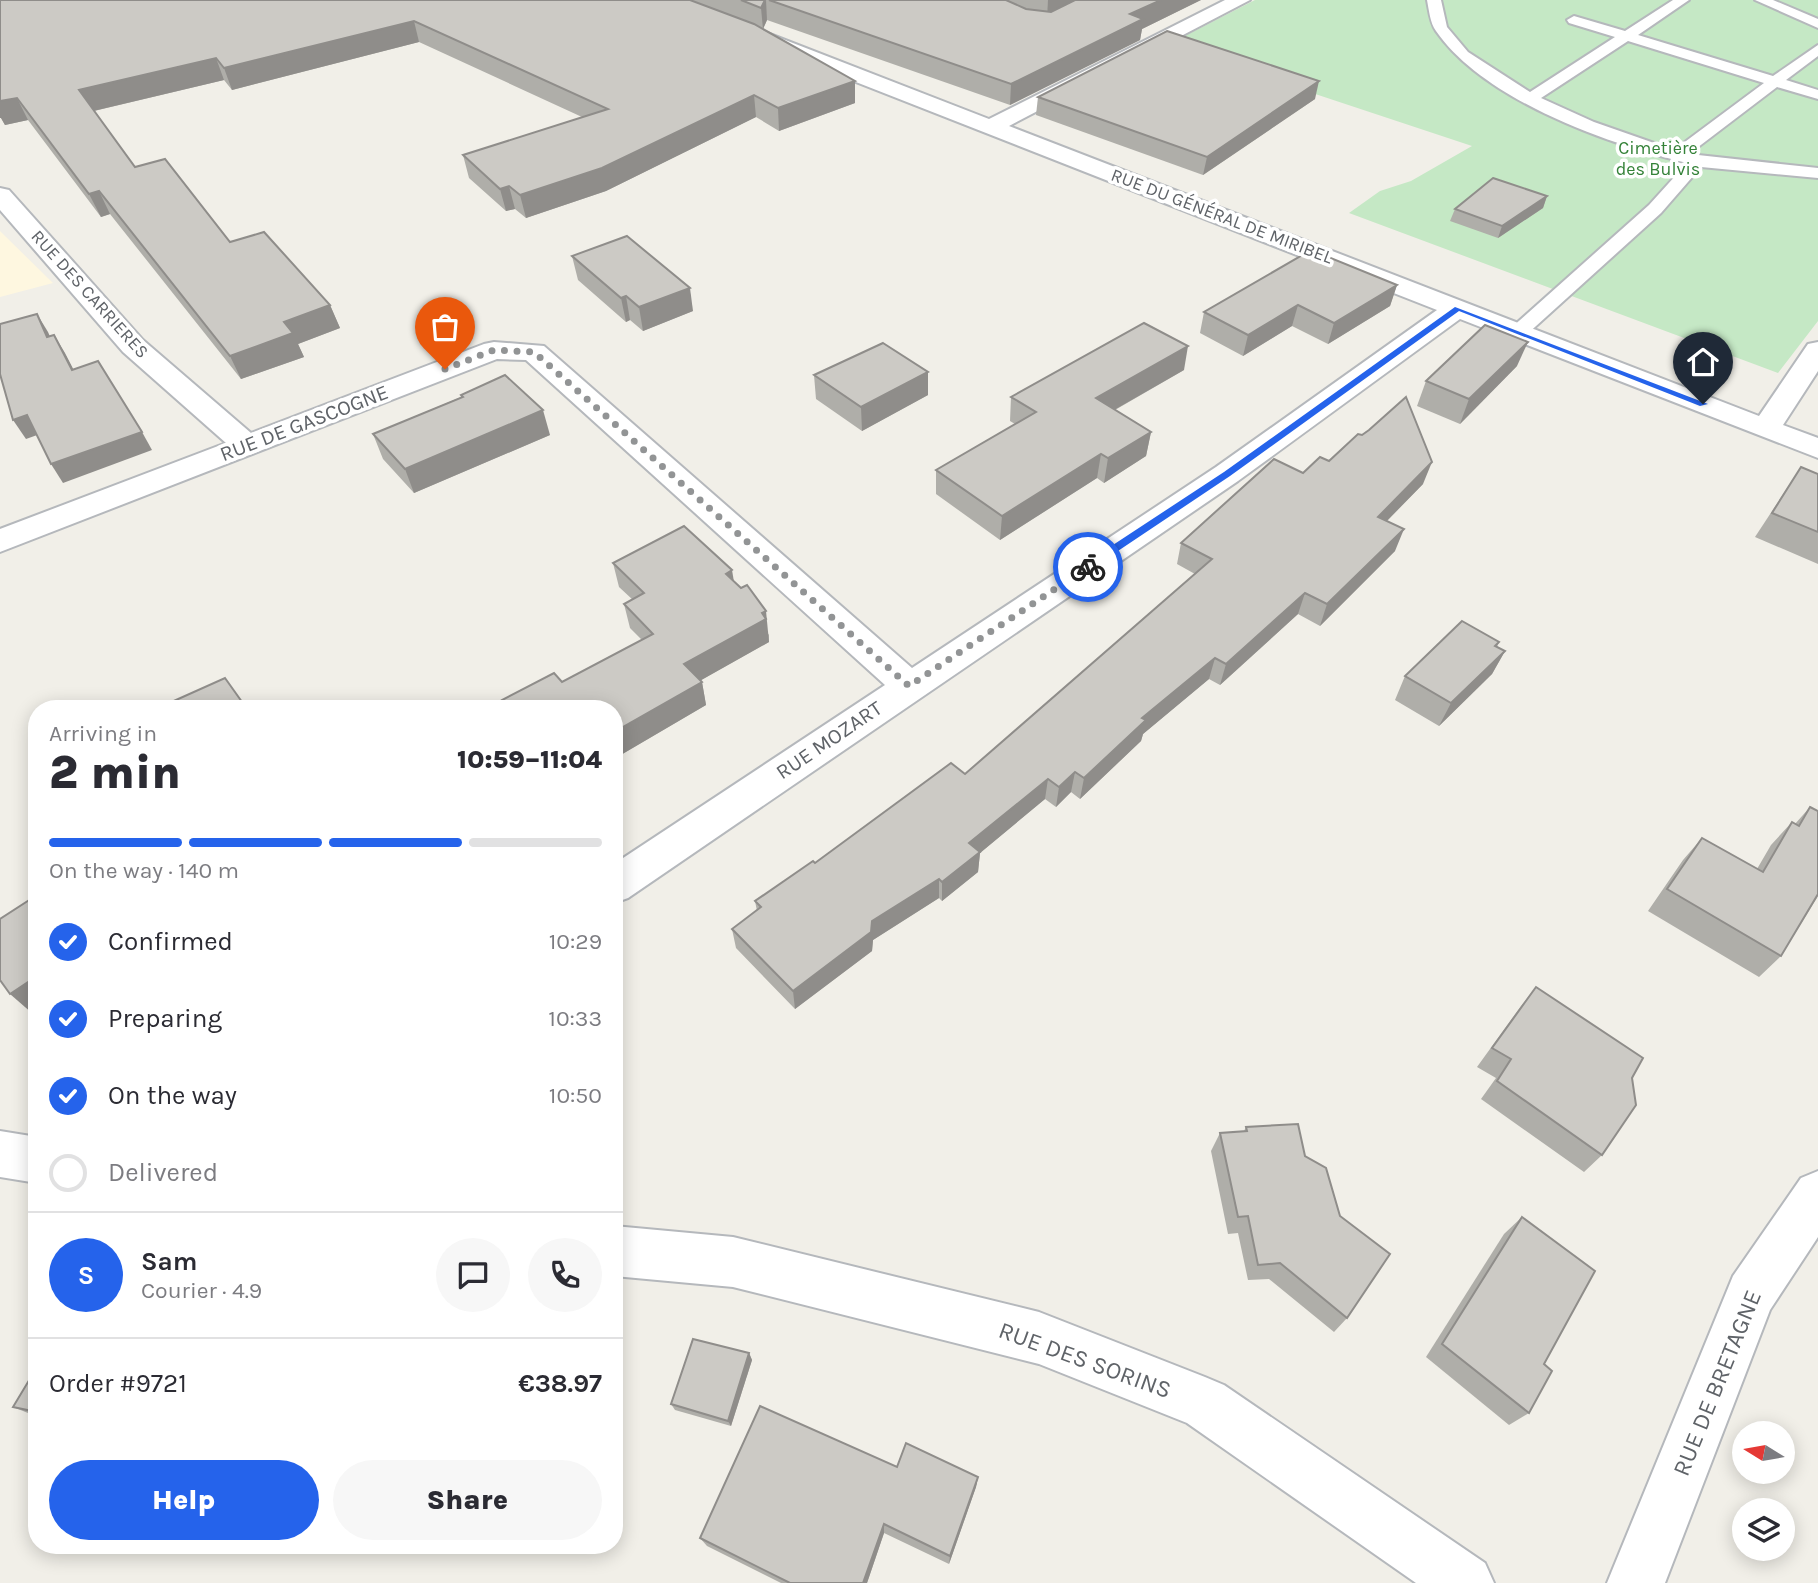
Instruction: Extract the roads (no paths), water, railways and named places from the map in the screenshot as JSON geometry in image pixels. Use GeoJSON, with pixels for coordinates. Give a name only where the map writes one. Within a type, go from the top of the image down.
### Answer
{"type":"FeatureCollection","features":[{"type":"Feature","properties":{"kind":"street","name":"RUE DU GÉNÉRAL DE MIRIBEL"},"geometry":{"type":"LineString","coordinates":[[664,0],[1818,449]]}},
{"type":"Feature","properties":{"kind":"street"},"geometry":{"type":"LineString","coordinates":[[992,126],[1240,0]]}},
{"type":"Feature","properties":{"kind":"street","name":"RUE DES CARRIERES"},"geometry":{"type":"LineString","coordinates":[[0,195],[133,346],[247,445]]}},
{"type":"Feature","properties":{"kind":"street","name":"RUE MOZART"},"geometry":{"type":"LineString","coordinates":[[623,880],[1227,474],[1458,308]]}},
{"type":"Feature","properties":{"kind":"street","name":"RUE DE GASCOGNE"},"geometry":{"type":"LineString","coordinates":[[0,541],[494,350],[534,352],[909,686]]}},
{"type":"Feature","properties":{"kind":"street"},"geometry":{"type":"LineString","coordinates":[[1766,428],[1818,350]]}},
{"type":"Feature","properties":{"kind":"street"},"geometry":{"type":"LineString","coordinates":[[0,1154],[28,1159]]}},
{"type":"Feature","properties":{"kind":"street","name":"RUE DE BRETAGNE"},"geometry":{"type":"LineString","coordinates":[[1636,1583],[1751,1294],[1818,1195]]}},
{"type":"Feature","properties":{"kind":"street","name":"RUE DES SORINS"},"geometry":{"type":"LineString","coordinates":[[623,1252],[733,1262],[1039,1338],[1205,1404],[1465,1583]]}},
{"type":"Feature","properties":{"kind":"lane"},"geometry":{"type":"LineString","coordinates":[[1434,0],[1438,23],[1455,46],[1482,70],[1530,99],[1590,125],[1698,161],[1818,173]]}},
{"type":"Feature","properties":{"kind":"lane"},"geometry":{"type":"LineString","coordinates":[[1530,99],[1682,0]]}},
{"type":"Feature","properties":{"kind":"lane"},"geometry":{"type":"LineString","coordinates":[[1762,0],[1818,24]]}},
{"type":"Feature","properties":{"kind":"lane"},"geometry":{"type":"LineString","coordinates":[[1574,20],[1818,95]]}},
{"type":"Feature","properties":{"kind":"lane"},"geometry":{"type":"LineString","coordinates":[[1678,155],[1818,49]]}},
{"type":"Feature","properties":{"kind":"lane"},"geometry":{"type":"LineString","coordinates":[[1518,332],[1655,209],[1698,161]]}},
{"type":"Feature","properties":{"kind":"park label","name":"Cimetière des Bulvis"},"geometry":{"type":"Point","coordinates":[1658,158]}}]}
